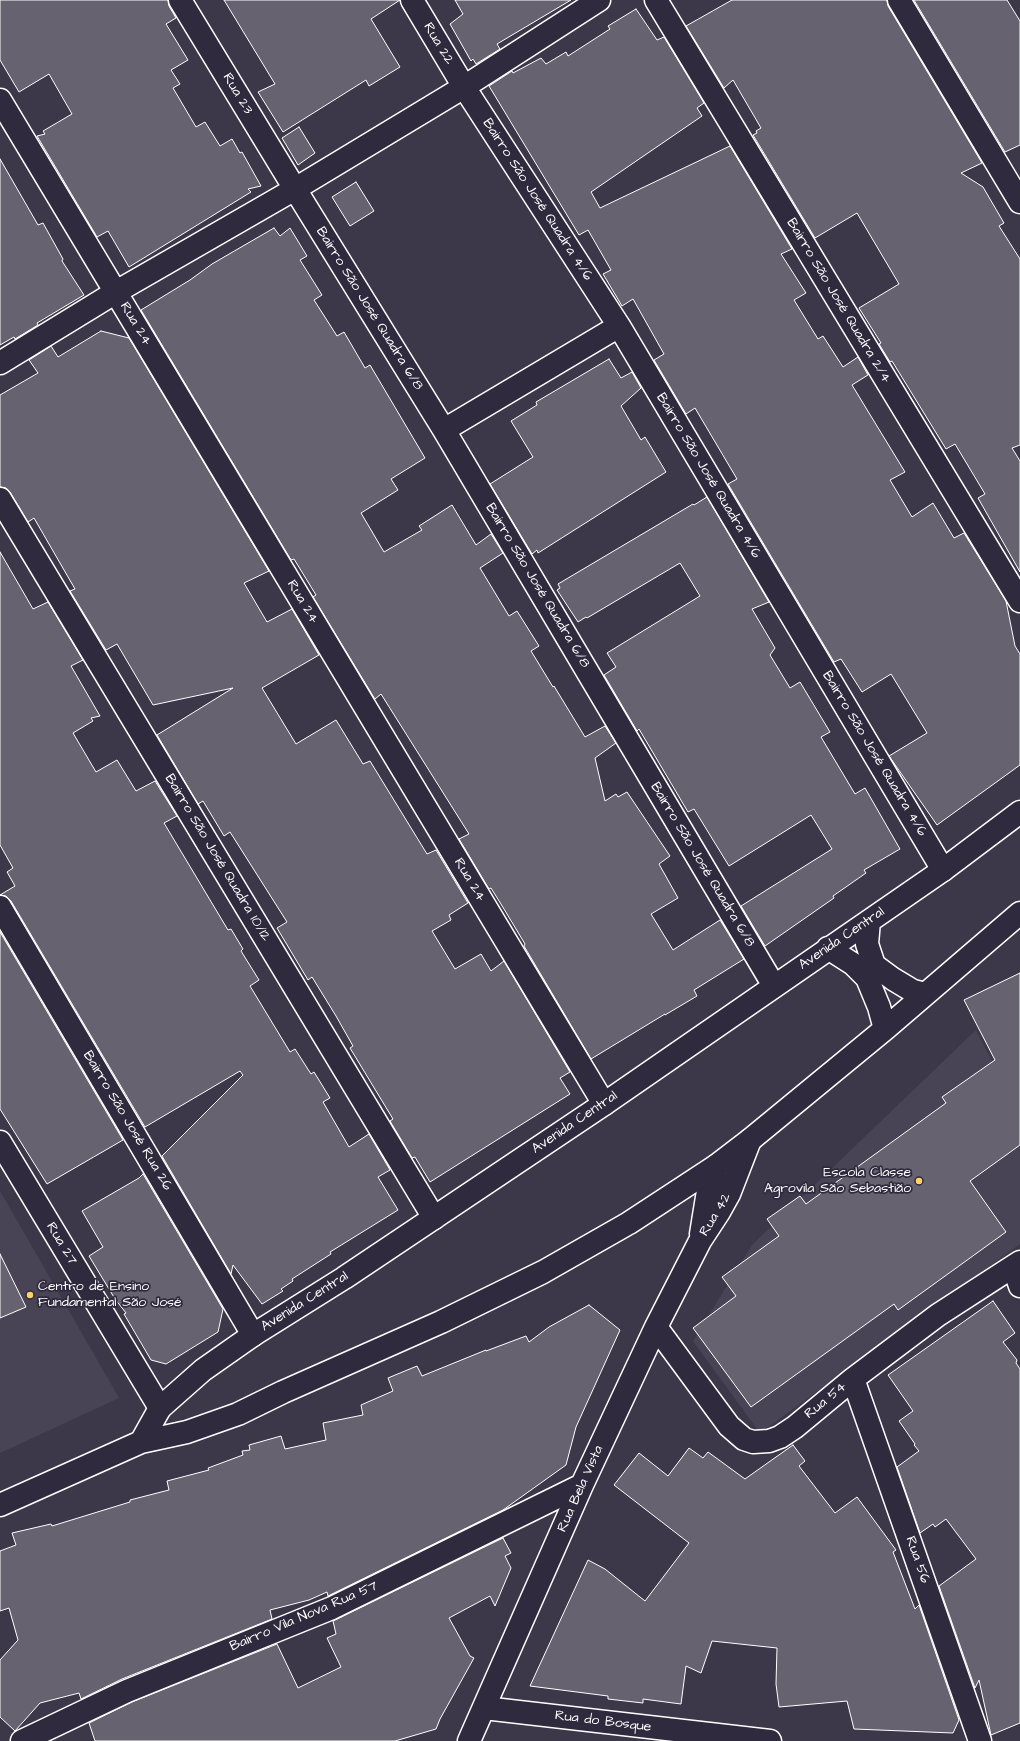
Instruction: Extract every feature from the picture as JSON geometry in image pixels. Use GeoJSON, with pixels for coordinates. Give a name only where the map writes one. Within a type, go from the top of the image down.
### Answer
{"type":"FeatureCollection","features":[{"type":"Feature","properties":{"kind":"street","name":"Rua 23"},"geometry":{"type":"LineString","coordinates":[[180,0],[295,189]]}},
{"type":"Feature","properties":{"kind":"street","name":"Rua 22"},"geometry":{"type":"LineString","coordinates":[[412,0],[464,87]]}},
{"type":"Feature","properties":{"kind":"street"},"geometry":{"type":"LineString","coordinates":[[0,363],[116,292],[295,189],[464,87],[599,0]]}},
{"type":"Feature","properties":{"kind":"street","name":"Bairro São José Quadra 2/4"},"geometry":{"type":"LineString","coordinates":[[656,0],[1020,601]]}},
{"type":"Feature","properties":{"kind":"street"},"geometry":{"type":"LineString","coordinates":[[899,0],[1020,202]]}},
{"type":"Feature","properties":{"kind":"street","name":"Bairro São José Quadra 4/6"},"geometry":{"type":"LineString","coordinates":[[464,87],[619,326],[943,870]]}},
{"type":"Feature","properties":{"kind":"street","name":"Rua 24"},"geometry":{"type":"LineString","coordinates":[[0,100],[604,1104]]}},
{"type":"Feature","properties":{"kind":"street","name":"Bairro São José Quadra 6/8"},"geometry":{"type":"LineString","coordinates":[[295,189],[444,430],[774,986]]}},
{"type":"Feature","properties":{"kind":"street"},"geometry":{"type":"LineString","coordinates":[[444,430],[619,326]]}},
{"type":"Feature","properties":{"kind":"street","name":"Bairro São José Quadra 10/12"},"geometry":{"type":"LineString","coordinates":[[0,498],[434,1218]]}},
{"type":"Feature","properties":{"kind":"street","name":"Avenida Central"},"geometry":{"type":"LineString","coordinates":[[141,1442],[160,1408],[203,1370],[253,1335],[344,1278],[604,1104],[943,870],[1020,812]]}},
{"type":"Feature","properties":{"kind":"street","name":"Bairro São José Rua 26"},"geometry":{"type":"LineString","coordinates":[[0,907],[253,1335]]}},
{"type":"Feature","properties":{"kind":"street"},"geometry":{"type":"LineString","coordinates":[[0,1504],[141,1442],[187,1432],[238,1414],[283,1392],[441,1322],[543,1272],[629,1223],[716,1166],[750,1140],[885,1029],[1020,912]]}},
{"type":"Feature","properties":{"kind":"street"},"geometry":{"type":"LineString","coordinates":[[868,921],[867,944],[874,965],[913,991],[925,994]]}},
{"type":"Feature","properties":{"kind":"street"},"geometry":{"type":"LineString","coordinates":[[828,948],[852,964],[867,978],[879,1007],[885,1029]]}},
{"type":"Feature","properties":{"kind":"street","name":"Rua 42"},"geometry":{"type":"LineString","coordinates":[[700,1241],[729,1194],[750,1140]]}},
{"type":"Feature","properties":{"kind":"street","name":"Rua 27"},"geometry":{"type":"LineString","coordinates":[[0,1142],[160,1408]]}},
{"type":"Feature","properties":{"kind":"street","name":"Rua 42"},"geometry":{"type":"LineString","coordinates":[[700,1241],[708,1191],[716,1166]]}},
{"type":"Feature","properties":{"kind":"street","name":"Rua Bela Vista"},"geometry":{"type":"LineString","coordinates":[[469,1741],[582,1485],[656,1327],[700,1241]]}},
{"type":"Feature","properties":{"kind":"street","name":"Rua 54"},"geometry":{"type":"LineString","coordinates":[[656,1327],[729,1426],[744,1439],[753,1442],[769,1441],[786,1433],[853,1379],[938,1315],[1018,1272]]}},
{"type":"Feature","properties":{"kind":"street","name":"Rua 56"},"geometry":{"type":"LineString","coordinates":[[853,1379],[980,1741]]}},
{"type":"Feature","properties":{"kind":"street","name":"Bairro Vila Nova Rua 57"},"geometry":{"type":"LineString","coordinates":[[22,1741],[126,1690],[332,1608],[582,1485]]}},
{"type":"Feature","properties":{"kind":"street","name":"Rua do Bosque"},"geometry":{"type":"LineString","coordinates":[[484,1708],[770,1741]]}},
{"type":"Feature","properties":{"kind":"shaded area","name":"Escola Classe Agrovila São Sebastião"},"geometry":{"type":"Polygon","coordinates":[[[976,1030],[1020,1117],[1020,1244],[760,1433],[693,1341],[752,1245],[976,1030]]]}},
{"type":"Feature","properties":{"kind":"shaded area","name":"Centro de Ensino Fundamental São José"},"geometry":{"type":"Polygon","coordinates":[[[0,1191],[119,1398],[0,1453],[0,1191]]]}},
{"type":"Feature","properties":{"kind":"building"},"geometry":{"type":"Polygon","coordinates":[[[0,0],[168,0],[169,6],[176,18],[166,24],[188,60],[171,70],[180,84],[173,88],[196,127],[205,122],[220,146],[232,139],[240,153],[242,152],[261,186],[248,189],[251,192],[129,267],[108,231],[97,237],[37,136],[45,134],[43,131],[72,114],[49,74],[19,92],[0,60],[0,0]]]}},
{"type":"Feature","properties":{"kind":"building"},"geometry":{"type":"Polygon","coordinates":[[[224,0],[400,0],[371,19],[400,67],[369,86],[366,80],[283,132],[258,92],[275,84],[224,0]]]}},
{"type":"Feature","properties":{"kind":"building"},"geometry":{"type":"Polygon","coordinates":[[[455,0],[571,0],[497,44],[500,49],[476,64],[473,59],[471,61],[450,24],[463,14],[455,0]]]}},
{"type":"Feature","properties":{"kind":"building"},"geometry":{"type":"Polygon","coordinates":[[[732,0],[887,0],[888,6],[982,163],[961,173],[983,187],[1004,223],[999,226],[1020,259],[1020,445],[1012,448],[1020,461],[1020,572],[978,498],[985,494],[955,444],[946,449],[892,361],[890,362],[879,344],[881,343],[859,308],[899,284],[857,213],[815,238],[753,135],[761,128],[733,80],[724,88],[686,26],[732,0]]]}},
{"type":"Feature","properties":{"kind":"building"},"geometry":{"type":"Polygon","coordinates":[[[914,0],[1007,0],[1020,21],[1020,145],[1005,152],[914,0]]]}},
{"type":"Feature","properties":{"kind":"building"},"geometry":{"type":"Polygon","coordinates":[[[636,9],[657,40],[664,37],[704,103],[697,108],[702,116],[591,192],[600,208],[730,146],[792,249],[781,254],[806,293],[794,300],[818,339],[823,336],[843,367],[858,357],[868,375],[852,385],[905,472],[890,480],[912,517],[933,503],[954,538],[964,533],[1006,601],[1015,646],[1020,654],[1020,765],[937,825],[889,756],[927,733],[891,674],[862,692],[841,659],[834,662],[728,484],[737,479],[695,408],[686,414],[654,360],[664,354],[633,299],[622,306],[603,274],[611,270],[588,230],[579,235],[489,86],[512,71],[513,73],[541,58],[546,64],[566,52],[568,56],[610,29],[608,26],[636,9]]]}},
{"type":"Feature","properties":{"kind":"building"},"geometry":{"type":"Polygon","coordinates":[[[299,127],[315,153],[298,165],[282,138],[299,127]]]}},
{"type":"Feature","properties":{"kind":"building"},"geometry":{"type":"Polygon","coordinates":[[[0,159],[38,225],[43,223],[63,259],[62,261],[84,295],[37,323],[38,325],[15,339],[14,337],[0,345],[0,159]]]}},
{"type":"Feature","properties":{"kind":"building"},"geometry":{"type":"Polygon","coordinates":[[[356,182],[374,211],[350,226],[332,197],[356,182]]]}},
{"type":"Feature","properties":{"kind":"building"},"geometry":{"type":"Polygon","coordinates":[[[274,228],[280,236],[290,228],[307,256],[300,260],[322,295],[314,300],[337,336],[344,332],[365,368],[370,365],[425,458],[391,479],[398,490],[361,513],[384,552],[422,530],[419,526],[452,505],[476,545],[491,534],[503,553],[480,568],[509,616],[517,611],[539,646],[531,651],[585,737],[605,726],[616,743],[595,758],[605,801],[616,794],[618,797],[627,792],[670,856],[659,864],[678,898],[651,914],[673,950],[720,920],[744,959],[694,990],[697,996],[591,1059],[524,946],[525,944],[504,909],[491,888],[489,889],[459,839],[469,834],[381,694],[375,699],[373,696],[313,597],[316,595],[294,559],[291,560],[141,310],[190,280],[212,264],[274,228]]]}},
{"type":"Feature","properties":{"kind":"building"},"geometry":{"type":"Polygon","coordinates":[[[101,331],[129,338],[269,571],[244,583],[267,622],[292,609],[319,655],[262,688],[296,744],[336,720],[363,764],[370,761],[427,854],[436,850],[468,903],[449,915],[451,920],[432,931],[455,969],[481,954],[491,971],[504,961],[570,1072],[560,1078],[570,1094],[430,1182],[415,1157],[412,1158],[390,1121],[393,1119],[350,1048],[353,1046],[336,1016],[312,977],[308,980],[277,928],[287,922],[230,832],[224,836],[203,801],[198,804],[157,735],[233,688],[153,705],[117,644],[106,650],[70,591],[75,589],[34,518],[28,522],[10,492],[6,488],[0,487],[0,395],[38,373],[29,360],[51,346],[58,357],[101,331]]]}},
{"type":"Feature","properties":{"kind":"building"},"geometry":{"type":"Polygon","coordinates":[[[609,359],[621,378],[632,372],[641,388],[621,406],[641,440],[645,437],[666,472],[538,553],[537,550],[532,554],[490,484],[533,457],[511,421],[537,405],[536,402],[609,359]]]}},
{"type":"Feature","properties":{"kind":"building"},"geometry":{"type":"Polygon","coordinates":[[[707,497],[769,602],[752,609],[775,648],[770,655],[790,688],[800,682],[830,732],[821,737],[855,794],[865,788],[900,849],[864,870],[866,873],[833,896],[834,898],[765,946],[741,906],[832,849],[811,815],[729,866],[694,809],[688,812],[639,729],[637,731],[604,675],[616,667],[607,653],[700,596],[680,563],[578,622],[557,590],[560,588],[558,584],[707,497]]]}},
{"type":"Feature","properties":{"kind":"building"},"geometry":{"type":"Polygon","coordinates":[[[0,552],[33,609],[48,602],[83,660],[71,666],[100,716],[91,718],[93,721],[73,733],[96,772],[117,760],[136,791],[155,781],[177,816],[164,823],[228,930],[231,929],[243,949],[241,951],[259,980],[250,986],[290,1052],[295,1049],[311,1074],[314,1072],[330,1098],[323,1102],[349,1147],[369,1134],[390,1170],[378,1177],[398,1210],[330,1252],[331,1254],[292,1279],[293,1281],[281,1289],[283,1291],[262,1304],[233,1265],[231,1274],[162,1156],[243,1075],[240,1071],[145,1127],[11,901],[6,896],[0,895],[15,886],[7,872],[13,868],[0,845],[0,552]]]}},
{"type":"Feature","properties":{"kind":"building"},"geometry":{"type":"Polygon","coordinates":[[[0,932],[123,1140],[47,1184],[0,1109],[0,932]]]}},
{"type":"Feature","properties":{"kind":"building","name":"Escola Classe Agrovila São Sebastião"},"geometry":{"type":"Polygon","coordinates":[[[1020,973],[1020,1145],[970,1181],[1006,1232],[898,1310],[894,1304],[751,1407],[693,1328],[736,1296],[722,1277],[779,1236],[767,1219],[800,1196],[806,1204],[946,1103],[942,1097],[995,1060],[964,1000],[1020,973]]]}},
{"type":"Feature","properties":{"kind":"building"},"geometry":{"type":"Polygon","coordinates":[[[143,1174],[223,1309],[218,1332],[166,1364],[151,1360],[124,1314],[126,1313],[115,1299],[89,1256],[103,1247],[82,1211],[139,1178],[143,1174]]]}},
{"type":"Feature","properties":{"kind":"building"},"geometry":{"type":"Polygon","coordinates":[[[0,1254],[26,1307],[0,1318],[0,1254]]]}},
{"type":"Feature","properties":{"kind":"building"},"geometry":{"type":"Polygon","coordinates":[[[993,1301],[1015,1333],[1003,1342],[1017,1360],[1016,1363],[1020,1369],[1020,1723],[991,1735],[979,1680],[975,1688],[939,1586],[976,1559],[946,1519],[935,1527],[933,1524],[920,1533],[897,1467],[919,1451],[899,1421],[913,1411],[888,1375],[993,1301]]]}},
{"type":"Feature","properties":{"kind":"building"},"geometry":{"type":"Polygon","coordinates":[[[589,1305],[620,1330],[576,1427],[566,1465],[503,1510],[328,1596],[327,1592],[309,1600],[270,1610],[272,1619],[122,1679],[81,1699],[79,1693],[40,1703],[15,1731],[0,1717],[0,1660],[18,1640],[9,1608],[0,1611],[0,1551],[16,1545],[12,1533],[51,1524],[52,1526],[130,1502],[130,1500],[169,1490],[167,1481],[209,1470],[208,1468],[243,1455],[242,1451],[250,1450],[249,1445],[281,1436],[285,1449],[326,1440],[323,1423],[363,1415],[361,1405],[393,1391],[388,1378],[417,1366],[422,1376],[486,1350],[526,1336],[529,1342],[549,1327],[589,1305]]]}},
{"type":"Feature","properties":{"kind":"building"},"geometry":{"type":"Polygon","coordinates":[[[793,1445],[805,1461],[799,1466],[835,1513],[857,1497],[896,1550],[893,1552],[915,1609],[919,1605],[959,1720],[953,1733],[854,1729],[847,1701],[779,1707],[776,1684],[777,1648],[712,1641],[701,1673],[686,1666],[681,1704],[643,1699],[643,1703],[608,1699],[608,1696],[530,1686],[588,1560],[605,1569],[645,1601],[689,1543],[614,1485],[639,1453],[668,1476],[689,1448],[703,1458],[708,1452],[745,1479],[793,1445]]]}},
{"type":"Feature","properties":{"kind":"building"},"geometry":{"type":"Polygon","coordinates":[[[503,1538],[511,1553],[505,1556],[511,1568],[495,1606],[490,1596],[449,1618],[470,1656],[474,1658],[436,1729],[395,1741],[95,1741],[89,1723],[132,1702],[277,1644],[298,1688],[341,1667],[327,1638],[336,1634],[333,1621],[503,1538]]]}},
{"type":"Feature","properties":{"kind":"place","name":"Escola Classe Agrovila São Sebastião"},"geometry":{"type":"Point","coordinates":[919,1181]}},
{"type":"Feature","properties":{"kind":"place","name":"Centro de Ensino Fundamental São José"},"geometry":{"type":"Point","coordinates":[30,1295]}}]}
